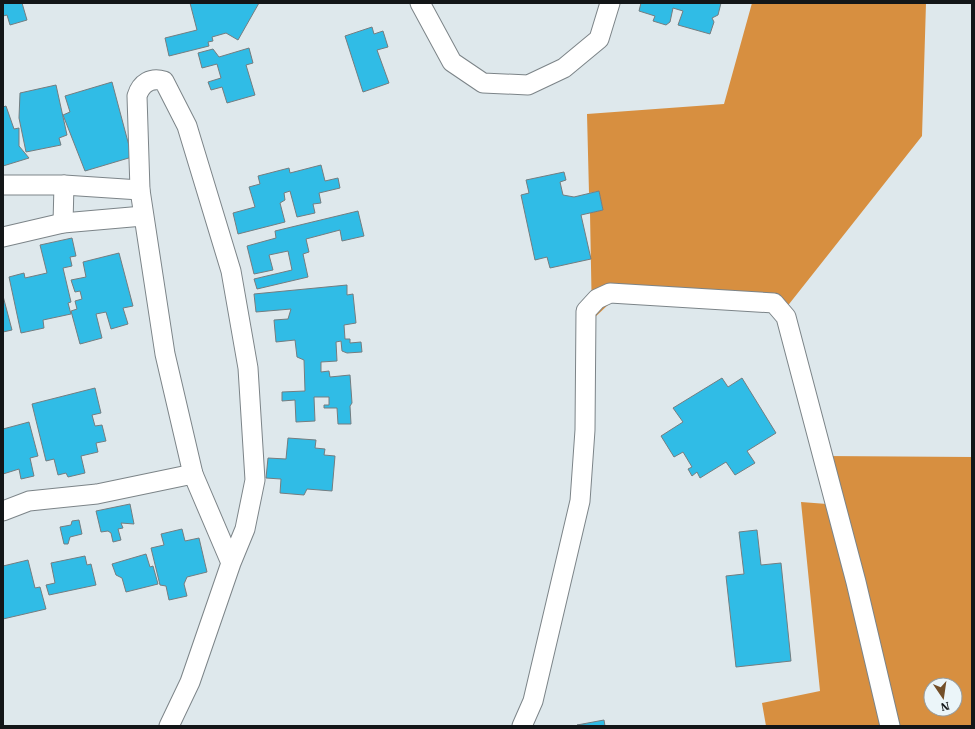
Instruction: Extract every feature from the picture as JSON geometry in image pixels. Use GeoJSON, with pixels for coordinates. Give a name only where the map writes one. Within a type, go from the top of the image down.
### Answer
{"type":"FeatureCollection","features":[{"type":"Feature","properties":{"kind":"street"},"geometry":{"type":"LineString","coordinates":[[420,3],[452,62],[483,82],[528,85],[564,68],[599,39],[610,3]]}},
{"type":"Feature","properties":{"kind":"street"},"geometry":{"type":"LineString","coordinates":[[169,726],[190,682],[231,563],[245,529],[255,480],[248,368],[230,271],[187,126],[164,81],[154,80],[144,83],[137,96],[140,190],[165,354],[193,474],[231,563]]}},
{"type":"Feature","properties":{"kind":"street"},"geometry":{"type":"LineString","coordinates":[[3,184],[64,185],[140,190]]}},
{"type":"Feature","properties":{"kind":"street"},"geometry":{"type":"LineString","coordinates":[[63,223],[64,185]]}},
{"type":"Feature","properties":{"kind":"street"},"geometry":{"type":"LineString","coordinates":[[3,237],[63,223],[143,216]]}},
{"type":"Feature","properties":{"kind":"street"},"geometry":{"type":"LineString","coordinates":[[522,726],[533,701],[580,501],[585,430],[586,311],[597,299],[610,293],[774,303],[786,317],[856,582],[890,726]]}},
{"type":"Feature","properties":{"kind":"street"},"geometry":{"type":"LineString","coordinates":[[3,511],[29,501],[97,494],[193,474]]}},
{"type":"Feature","properties":{"kind":"shaded area"},"geometry":{"type":"Polygon","coordinates":[[[752,3],[926,3],[922,136],[782,313],[611,302],[592,320],[590,213],[603,210],[599,191],[589,193],[587,114],[724,104],[752,3]]]}},
{"type":"Feature","properties":{"kind":"shaded area"},"geometry":{"type":"Polygon","coordinates":[[[825,456],[972,457],[972,726],[766,726],[762,703],[820,691],[801,502],[840,505],[825,456]]]}},
{"type":"Feature","properties":{"kind":"building"},"geometry":{"type":"Polygon","coordinates":[[[3,3],[22,3],[27,20],[10,25],[7,15],[3,16],[3,3]]]}},
{"type":"Feature","properties":{"kind":"building"},"geometry":{"type":"Polygon","coordinates":[[[190,3],[259,3],[238,40],[226,33],[212,37],[213,41],[208,42],[209,46],[169,56],[165,38],[197,30],[190,3]]]}},
{"type":"Feature","properties":{"kind":"building"},"geometry":{"type":"Polygon","coordinates":[[[641,3],[721,3],[718,15],[712,18],[714,22],[710,34],[678,25],[683,11],[673,8],[670,22],[666,25],[653,21],[655,16],[639,11],[641,3]]]}},
{"type":"Feature","properties":{"kind":"building"},"geometry":{"type":"Polygon","coordinates":[[[372,27],[374,34],[383,31],[388,47],[377,50],[389,83],[363,92],[345,36],[372,27]]]}},
{"type":"Feature","properties":{"kind":"building"},"geometry":{"type":"Polygon","coordinates":[[[249,48],[253,63],[246,65],[255,95],[227,103],[222,87],[211,90],[208,82],[221,78],[217,64],[202,68],[198,53],[213,49],[219,57],[249,48]]]}},
{"type":"Feature","properties":{"kind":"building"},"geometry":{"type":"Polygon","coordinates":[[[112,82],[132,157],[85,171],[63,115],[70,112],[65,96],[112,82]]]}},
{"type":"Feature","properties":{"kind":"building"},"geometry":{"type":"Polygon","coordinates":[[[56,85],[67,135],[59,138],[61,145],[26,152],[19,118],[20,93],[56,85]]]}},
{"type":"Feature","properties":{"kind":"building"},"geometry":{"type":"Polygon","coordinates":[[[6,106],[14,129],[19,128],[19,146],[29,158],[3,166],[3,107],[6,106]]]}},
{"type":"Feature","properties":{"kind":"building"},"geometry":{"type":"Polygon","coordinates":[[[321,165],[325,181],[338,178],[340,188],[319,193],[321,203],[313,204],[315,213],[297,217],[290,191],[284,193],[285,200],[280,203],[285,222],[238,234],[233,213],[255,207],[249,187],[260,184],[258,176],[289,168],[290,173],[321,165]]]}},
{"type":"Feature","properties":{"kind":"building"},"geometry":{"type":"Polygon","coordinates":[[[564,172],[566,180],[560,182],[563,195],[574,197],[599,191],[603,210],[581,215],[591,259],[550,268],[547,257],[535,260],[521,195],[529,193],[526,180],[564,172]]]}},
{"type":"Feature","properties":{"kind":"building"},"geometry":{"type":"Polygon","coordinates":[[[358,211],[364,236],[342,241],[340,230],[306,239],[309,252],[303,254],[308,277],[257,289],[254,279],[292,270],[288,251],[269,255],[273,270],[254,274],[247,246],[276,238],[275,231],[358,211]]]}},
{"type":"Feature","properties":{"kind":"building"},"geometry":{"type":"Polygon","coordinates":[[[72,238],[76,256],[70,257],[72,266],[63,268],[71,302],[68,303],[71,314],[43,320],[44,328],[21,333],[9,277],[24,273],[25,278],[47,273],[40,245],[72,238]]]}},
{"type":"Feature","properties":{"kind":"building"},"geometry":{"type":"Polygon","coordinates":[[[119,253],[133,306],[123,308],[128,324],[111,329],[106,312],[96,314],[102,338],[80,344],[71,311],[77,309],[75,301],[82,299],[80,291],[75,292],[71,280],[86,277],[83,262],[119,253]]]}},
{"type":"Feature","properties":{"kind":"building"},"geometry":{"type":"Polygon","coordinates":[[[347,285],[347,295],[353,294],[356,323],[344,325],[345,339],[350,339],[350,343],[361,342],[362,352],[347,353],[342,351],[341,341],[336,342],[337,361],[321,362],[321,372],[329,371],[330,377],[350,375],[352,403],[350,406],[351,424],[338,424],[337,408],[324,408],[324,405],[329,405],[329,397],[314,397],[315,421],[296,422],[295,400],[282,401],[282,392],[305,391],[304,360],[297,357],[295,340],[276,342],[274,320],[288,319],[291,309],[256,312],[254,294],[347,285]]]}},
{"type":"Feature","properties":{"kind":"building"},"geometry":{"type":"Polygon","coordinates":[[[3,296],[12,330],[3,332],[3,296]]]}},
{"type":"Feature","properties":{"kind":"building"},"geometry":{"type":"Polygon","coordinates":[[[722,378],[728,387],[742,378],[776,433],[747,451],[755,463],[735,475],[726,462],[700,478],[697,472],[692,476],[688,469],[692,467],[683,452],[674,457],[661,436],[683,422],[673,408],[722,378]]]}},
{"type":"Feature","properties":{"kind":"building"},"geometry":{"type":"Polygon","coordinates":[[[95,388],[101,413],[92,415],[95,426],[102,425],[106,441],[96,443],[98,452],[81,456],[85,473],[68,477],[66,473],[58,475],[54,459],[46,461],[32,404],[95,388]]]}},
{"type":"Feature","properties":{"kind":"building"},"geometry":{"type":"Polygon","coordinates":[[[29,422],[38,456],[30,458],[34,476],[21,479],[19,469],[3,474],[3,429],[29,422]]]}},
{"type":"Feature","properties":{"kind":"building"},"geometry":{"type":"Polygon","coordinates":[[[288,438],[316,440],[315,448],[325,449],[324,455],[335,456],[332,491],[307,489],[304,495],[280,493],[281,479],[266,478],[268,458],[286,459],[288,438]]]}},
{"type":"Feature","properties":{"kind":"building"},"geometry":{"type":"Polygon","coordinates":[[[130,504],[134,524],[121,523],[123,528],[118,529],[121,540],[113,542],[111,533],[108,531],[101,532],[96,511],[130,504]]]}},
{"type":"Feature","properties":{"kind":"building"},"geometry":{"type":"Polygon","coordinates":[[[79,520],[82,534],[70,537],[68,544],[64,544],[60,527],[71,525],[72,521],[79,520]]]}},
{"type":"Feature","properties":{"kind":"building"},"geometry":{"type":"Polygon","coordinates":[[[182,529],[185,541],[199,538],[207,572],[187,577],[184,584],[187,596],[169,600],[166,586],[160,585],[151,548],[164,545],[161,534],[182,529]]]}},
{"type":"Feature","properties":{"kind":"building"},"geometry":{"type":"Polygon","coordinates":[[[757,530],[761,565],[781,563],[791,661],[736,667],[726,576],[744,574],[739,532],[757,530]]]}},
{"type":"Feature","properties":{"kind":"building"},"geometry":{"type":"Polygon","coordinates":[[[146,554],[150,567],[153,566],[158,584],[126,592],[122,578],[116,575],[112,564],[146,554]]]}},
{"type":"Feature","properties":{"kind":"building"},"geometry":{"type":"Polygon","coordinates":[[[85,556],[87,565],[91,564],[96,585],[49,595],[46,585],[55,583],[51,563],[85,556]]]}},
{"type":"Feature","properties":{"kind":"building"},"geometry":{"type":"Polygon","coordinates":[[[28,560],[35,588],[40,587],[46,609],[3,619],[3,566],[28,560]]]}},
{"type":"Feature","properties":{"kind":"building"},"geometry":{"type":"Polygon","coordinates":[[[604,720],[605,726],[577,725],[604,720]]]}}]}
